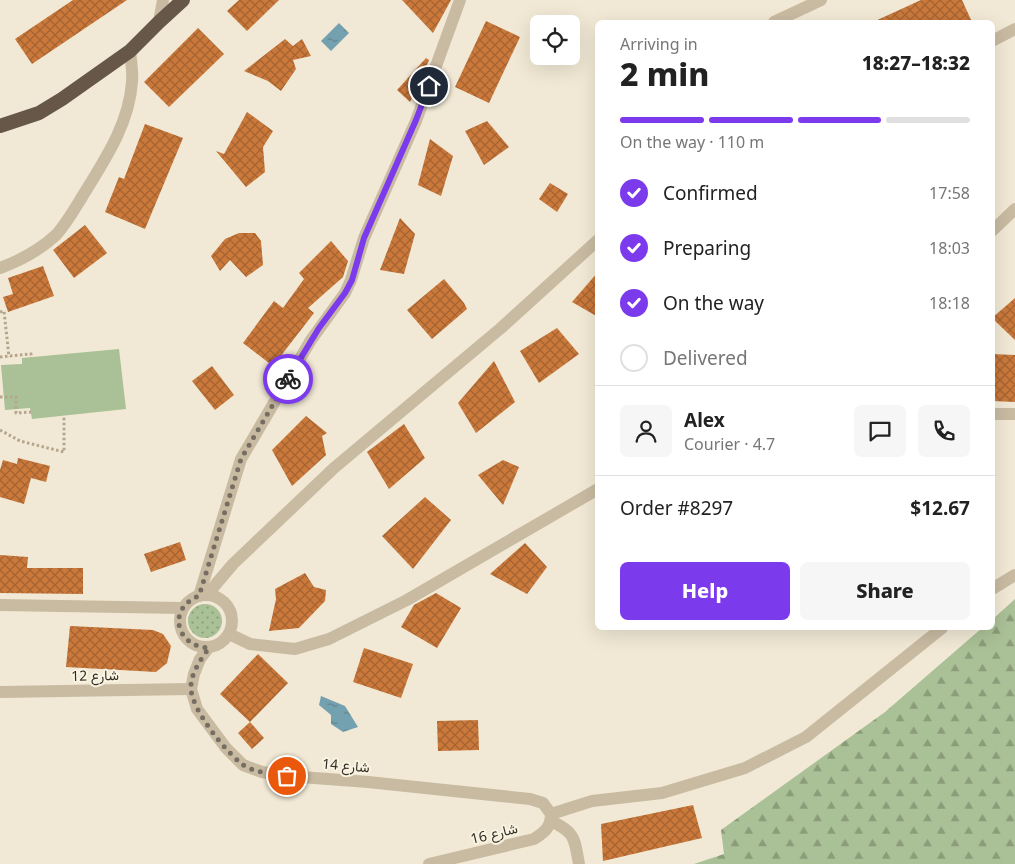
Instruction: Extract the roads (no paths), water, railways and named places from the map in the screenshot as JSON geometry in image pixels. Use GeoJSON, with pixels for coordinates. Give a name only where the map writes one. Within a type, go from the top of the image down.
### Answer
{"type":"FeatureCollection","features":[{"type":"Feature","properties":{"kind":"highway"},"geometry":{"type":"LineString","coordinates":[[0,126],[39,113],[62,99],[130,51],[158,22],[184,0]]}},
{"type":"Feature","properties":{"kind":"street"},"geometry":{"type":"LineString","coordinates":[[158,22],[163,0]]}},
{"type":"Feature","properties":{"kind":"street"},"geometry":{"type":"LineString","coordinates":[[204,595],[241,459],[311,340],[345,293],[352,280],[364,238],[416,120],[460,0]]}},
{"type":"Feature","properties":{"kind":"street"},"geometry":{"type":"LineString","coordinates":[[778,20],[821,0]]}},
{"type":"Feature","properties":{"kind":"street"},"geometry":{"type":"LineString","coordinates":[[995,39],[1015,29]]}},
{"type":"Feature","properties":{"kind":"street"},"geometry":{"type":"LineString","coordinates":[[0,268],[13,264],[54,236],[62,228],[94,177],[118,136],[124,121],[133,81],[130,51]]}},
{"type":"Feature","properties":{"kind":"street"},"geometry":{"type":"LineString","coordinates":[[995,228],[1015,209]]}},
{"type":"Feature","properties":{"kind":"street"},"geometry":{"type":"LineString","coordinates":[[209,648],[193,645],[186,640],[179,624],[182,608],[193,598],[204,595],[233,564],[334,468],[501,328],[595,245]]}},
{"type":"Feature","properties":{"kind":"street"},"geometry":{"type":"LineString","coordinates":[[995,414],[1015,414]]}},
{"type":"Feature","properties":{"kind":"street"},"geometry":{"type":"LineString","coordinates":[[228,634],[250,644],[295,649],[329,639],[407,600],[595,491]]}},
{"type":"Feature","properties":{"kind":"street"},"geometry":{"type":"LineString","coordinates":[[995,587],[1015,575]]}},
{"type":"Feature","properties":{"kind":"street"},"geometry":{"type":"LineString","coordinates":[[191,689],[194,674],[200,660],[209,648],[224,640],[232,620],[231,613],[222,601],[204,595]]}},
{"type":"Feature","properties":{"kind":"street"},"geometry":{"type":"LineString","coordinates":[[0,605],[182,608]]}},
{"type":"Feature","properties":{"kind":"street"},"geometry":{"type":"LineString","coordinates":[[551,817],[592,801],[662,793],[745,768],[806,738],[940,630]]}},
{"type":"Feature","properties":{"kind":"street","name":"شارع 14"},"geometry":{"type":"LineString","coordinates":[[191,689],[197,709],[226,748],[243,765],[262,772],[530,799],[543,803],[551,817],[568,829],[574,840],[579,864]]}},
{"type":"Feature","properties":{"kind":"street","name":"شارع 12"},"geometry":{"type":"LineString","coordinates":[[0,692],[191,689]]}},
{"type":"Feature","properties":{"kind":"street","name":"شارع 16"},"geometry":{"type":"LineString","coordinates":[[429,864],[534,839],[547,831],[551,817]]}},
{"type":"Feature","properties":{"kind":"water"},"geometry":{"type":"Polygon","coordinates":[[[339,23],[349,33],[331,51],[321,41],[339,23]]]}},
{"type":"Feature","properties":{"kind":"water"},"geometry":{"type":"Polygon","coordinates":[[[321,696],[345,706],[358,727],[343,732],[331,724],[331,715],[319,705],[321,696]]]}}]}
